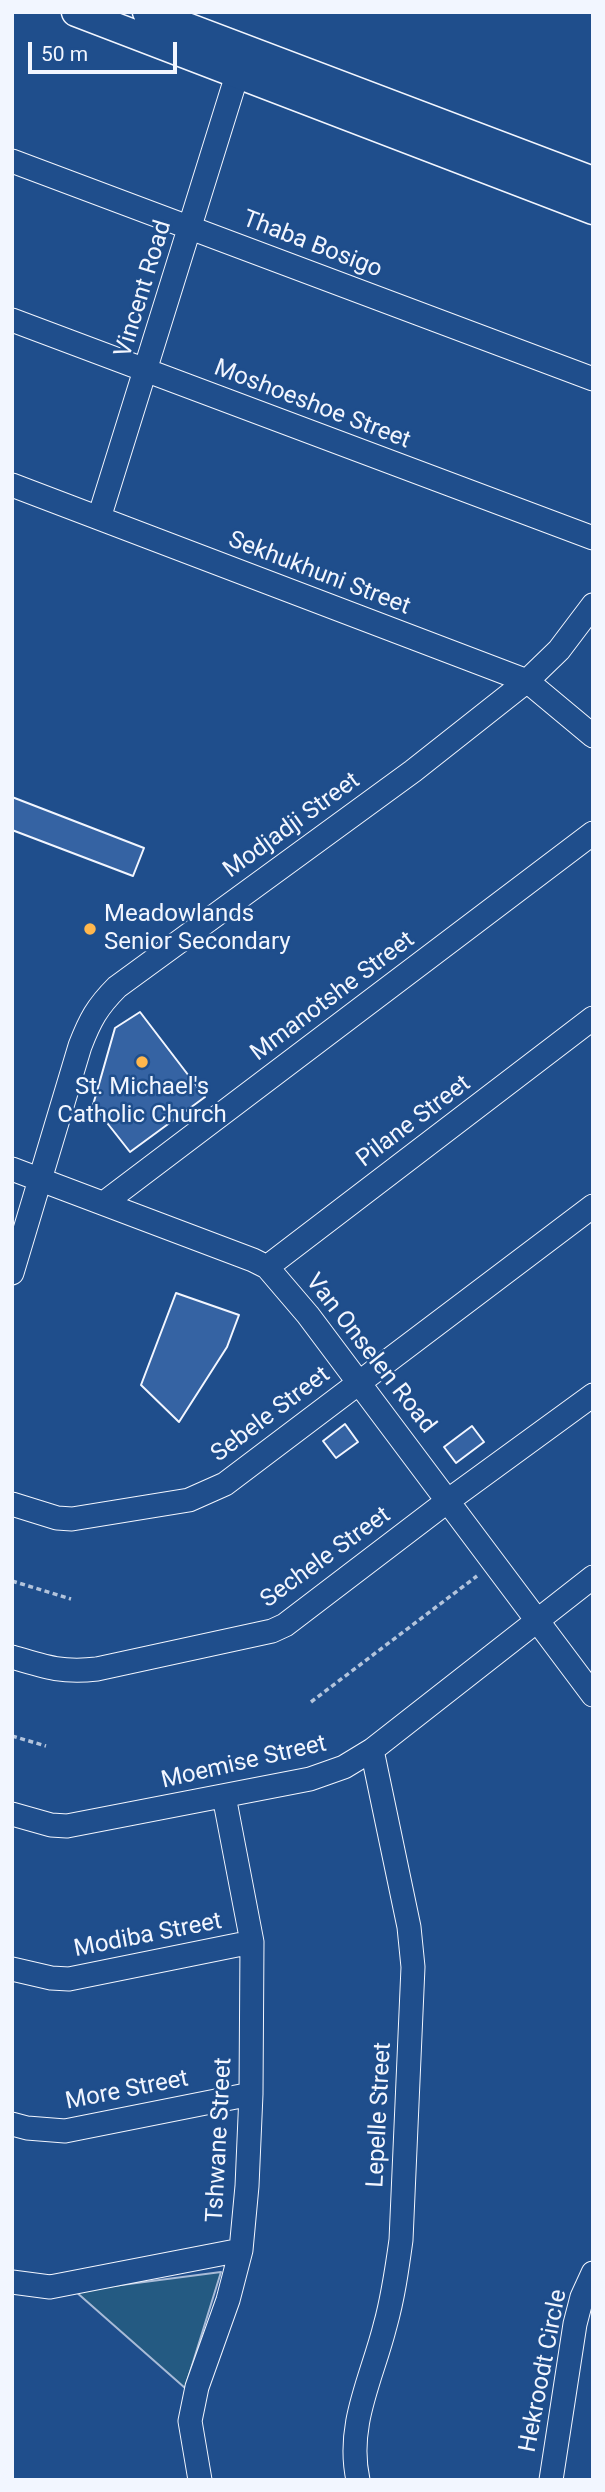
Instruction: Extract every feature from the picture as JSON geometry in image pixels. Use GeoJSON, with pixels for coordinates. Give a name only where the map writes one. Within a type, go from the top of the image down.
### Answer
{"type":"FeatureCollection","features":[{"type":"Feature","properties":{"kind":"main road"},"geometry":{"type":"LineString","coordinates":[[76,12],[593,210]]}},
{"type":"Feature","properties":{"kind":"main road"},"geometry":{"type":"LineString","coordinates":[[147,12],[593,181]]}},
{"type":"Feature","properties":{"kind":"street","name":"Vincent Road"},"geometry":{"type":"LineString","coordinates":[[99,518],[237,75]]}},
{"type":"Feature","properties":{"kind":"street","name":"Thaba Bosigo"},"geometry":{"type":"LineString","coordinates":[[12,161],[593,379]]}},
{"type":"Feature","properties":{"kind":"street","name":"Moshoeshoe Street"},"geometry":{"type":"LineString","coordinates":[[12,320],[593,538]]}},
{"type":"Feature","properties":{"kind":"street","name":"Sekhukhuni Street"},"geometry":{"type":"LineString","coordinates":[[12,485],[527,681],[593,736]]}},
{"type":"Feature","properties":{"kind":"street","name":"Modjadji Street"},"geometry":{"type":"LineString","coordinates":[[12,1273],[80,1046],[90,1019],[100,1003],[117,987],[413,771],[527,681],[559,650],[593,605]]}},
{"type":"Feature","properties":{"kind":"street","name":"Mmanotshe Street"},"geometry":{"type":"LineString","coordinates":[[104,1203],[593,833]]}},
{"type":"Feature","properties":{"kind":"street","name":"Pilane Street"},"geometry":{"type":"LineString","coordinates":[[267,1267],[593,1018]]}},
{"type":"Feature","properties":{"kind":"street","name":"Van Onselen Road"},"geometry":{"type":"LineString","coordinates":[[12,1169],[253,1259],[267,1267],[289,1290],[449,1500],[593,1695]]}},
{"type":"Feature","properties":{"kind":"street","name":"Sebele Street"},"geometry":{"type":"LineString","coordinates":[[12,1504],[57,1518],[72,1519],[177,1502],[205,1494],[225,1483],[593,1206]]}},
{"type":"Feature","properties":{"kind":"street","name":"Sechele Street"},"geometry":{"type":"LineString","coordinates":[[12,1657],[62,1671],[97,1670],[272,1631],[285,1625],[593,1395]]}},
{"type":"Feature","properties":{"kind":"street","name":"Moemise Street"},"geometry":{"type":"LineString","coordinates":[[12,1814],[51,1825],[67,1825],[310,1779],[344,1767],[372,1750],[593,1577]]}},
{"type":"Feature","properties":{"kind":"street","name":"Lepelle Street"},"geometry":{"type":"LineString","coordinates":[[358,2480],[356,2425],[385,2327],[401,2240],[413,1967],[409,1927],[372,1750]]}},
{"type":"Feature","properties":{"kind":"street","name":"Tshwane Street"},"geometry":{"type":"LineString","coordinates":[[200,2480],[190,2421],[192,2407],[228,2301],[241,2250],[251,2094],[252,1942],[223,1796]]}},
{"type":"Feature","properties":{"kind":"street","name":"Modiba Street"},"geometry":{"type":"LineString","coordinates":[[12,1969],[51,1978],[69,1979],[252,1942]]}},
{"type":"Feature","properties":{"kind":"street","name":"More Street"},"geometry":{"type":"LineString","coordinates":[[12,2124],[65,2131],[122,2122],[251,2094]]}},
{"type":"Feature","properties":{"kind":"street"},"geometry":{"type":"LineString","coordinates":[[12,2281],[50,2287],[241,2250]]}},
{"type":"Feature","properties":{"kind":"street","name":"Hekroodt Circle"},"geometry":{"type":"LineString","coordinates":[[551,2480],[575,2324],[582,2297],[593,2273]]}},
{"type":"Feature","properties":{"kind":"path"},"geometry":{"type":"LineString","coordinates":[[311,1702],[496,1562]]}},
{"type":"Feature","properties":{"kind":"path"},"geometry":{"type":"LineString","coordinates":[[12,1581],[71,1598]]}},
{"type":"Feature","properties":{"kind":"path"},"geometry":{"type":"LineString","coordinates":[[12,1736],[46,1746]]}},
{"type":"Feature","properties":{"kind":"shaded area"},"geometry":{"type":"Polygon","coordinates":[[[221,2272],[185,2388],[75,2291],[221,2272]]]}},
{"type":"Feature","properties":{"kind":"building"},"geometry":{"type":"Polygon","coordinates":[[[12,797],[144,848],[133,876],[12,830],[12,797]]]}},
{"type":"Feature","properties":{"kind":"building","name":"St. Michael's Catholic Church"},"geometry":{"type":"Polygon","coordinates":[[[140,1012],[205,1097],[130,1152],[93,1105],[115,1028],[140,1012]]]}},
{"type":"Feature","properties":{"kind":"building"},"geometry":{"type":"Polygon","coordinates":[[[176,1293],[239,1315],[227,1347],[179,1422],[141,1385],[176,1293]]]}},
{"type":"Feature","properties":{"kind":"building"},"geometry":{"type":"Polygon","coordinates":[[[345,1424],[358,1442],[336,1458],[323,1441],[345,1424]]]}},
{"type":"Feature","properties":{"kind":"building"},"geometry":{"type":"Polygon","coordinates":[[[472,1426],[484,1442],[456,1463],[444,1447],[472,1426]]]}},
{"type":"Feature","properties":{"kind":"place","name":"Meadowlands Senior Secondary"},"geometry":{"type":"Point","coordinates":[90,929]}},
{"type":"Feature","properties":{"kind":"place","name":"St. Michael's Catholic Church"},"geometry":{"type":"Point","coordinates":[142,1062]}}]}
